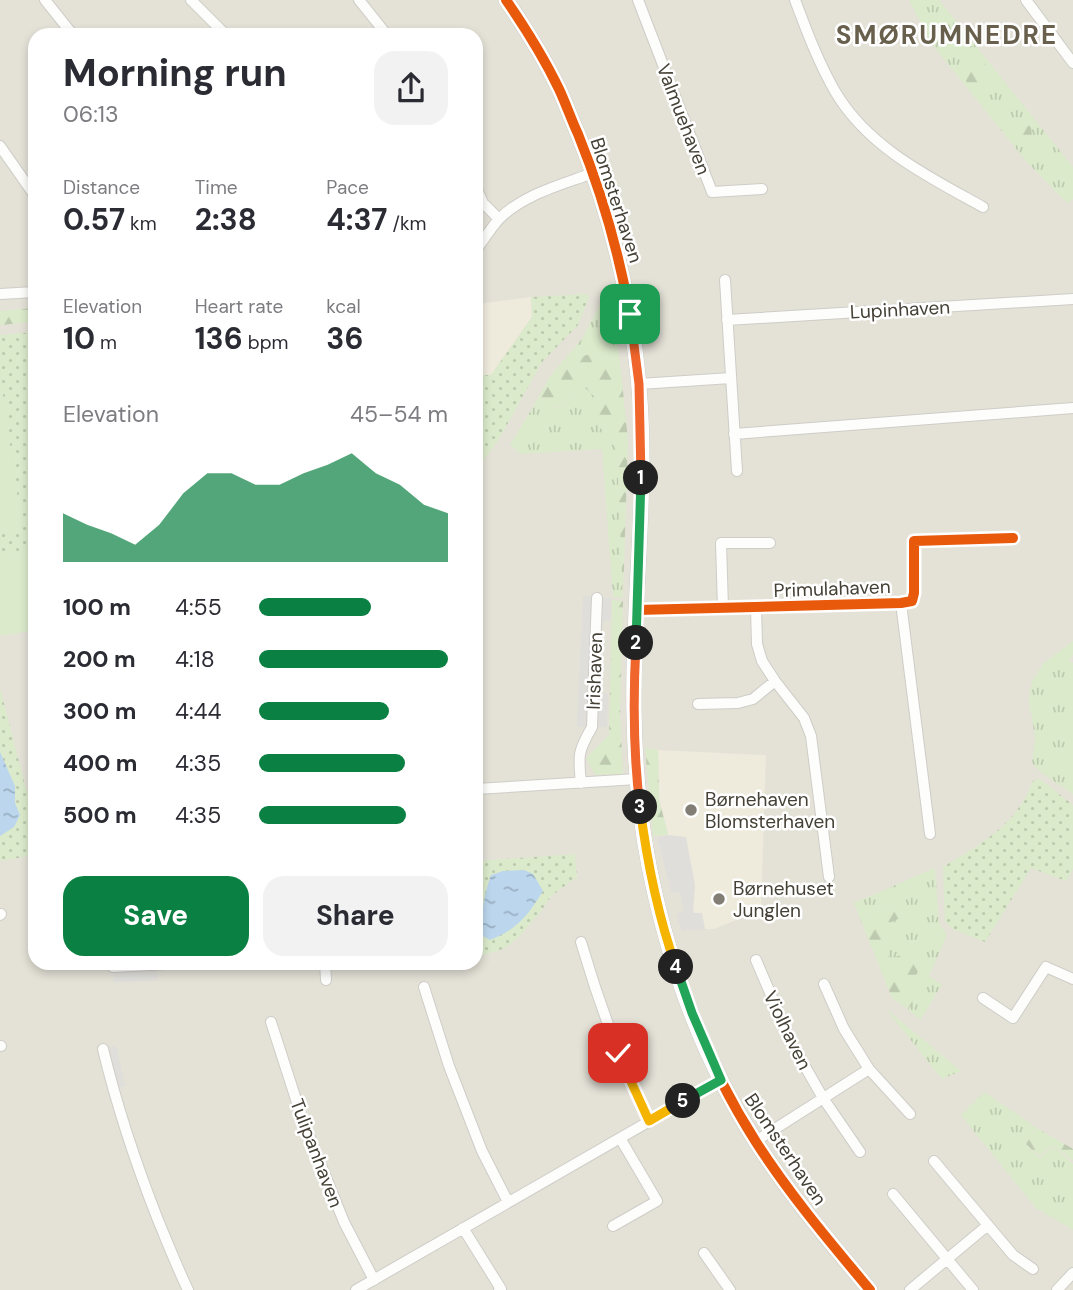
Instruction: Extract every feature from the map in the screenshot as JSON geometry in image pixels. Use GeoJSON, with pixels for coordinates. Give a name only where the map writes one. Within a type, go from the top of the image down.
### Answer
{"type":"FeatureCollection","features":[{"type":"Feature","properties":{"kind":"street"},"geometry":{"type":"LineString","coordinates":[[45,0],[67,28]]}},
{"type":"Feature","properties":{"kind":"street"},"geometry":{"type":"LineString","coordinates":[[191,0],[219,28]]}},
{"type":"Feature","properties":{"kind":"street"},"geometry":{"type":"LineString","coordinates":[[359,0],[381,28]]}},
{"type":"Feature","properties":{"kind":"street","name":"Blomsterhaven"},"geometry":{"type":"LineString","coordinates":[[506,0],[559,89],[593,173],[620,262],[630,314],[639,384],[642,458],[634,713],[637,779],[649,866],[663,927],[692,1013],[721,1080],[755,1141],[797,1201],[870,1290]]}},
{"type":"Feature","properties":{"kind":"street","name":"Valmuehaven"},"geometry":{"type":"LineString","coordinates":[[638,0],[712,192],[762,189]]}},
{"type":"Feature","properties":{"kind":"street"},"geometry":{"type":"LineString","coordinates":[[795,0],[825,73],[838,96],[861,125],[884,148],[983,207]]}},
{"type":"Feature","properties":{"kind":"street"},"geometry":{"type":"LineString","coordinates":[[1026,0],[1073,63]]}},
{"type":"Feature","properties":{"kind":"street"},"geometry":{"type":"LineString","coordinates":[[0,146],[28,186]]}},
{"type":"Feature","properties":{"kind":"street"},"geometry":{"type":"LineString","coordinates":[[483,241],[499,219],[530,197],[593,173]]}},
{"type":"Feature","properties":{"kind":"street"},"geometry":{"type":"LineString","coordinates":[[483,203],[499,219]]}},
{"type":"Feature","properties":{"kind":"street"},"geometry":{"type":"LineString","coordinates":[[725,280],[737,471]]}},
{"type":"Feature","properties":{"kind":"street"},"geometry":{"type":"LineString","coordinates":[[0,295],[28,293]]}},
{"type":"Feature","properties":{"kind":"street","name":"Lupinhaven"},"geometry":{"type":"LineString","coordinates":[[727,320],[1073,299]]}},
{"type":"Feature","properties":{"kind":"street"},"geometry":{"type":"LineString","coordinates":[[639,384],[731,378]]}},
{"type":"Feature","properties":{"kind":"street"},"geometry":{"type":"LineString","coordinates":[[734,434],[1073,408]]}},
{"type":"Feature","properties":{"kind":"street","name":"Primulahaven"},"geometry":{"type":"LineString","coordinates":[[637,610],[912,601],[914,541],[1013,538]]}},
{"type":"Feature","properties":{"kind":"street"},"geometry":{"type":"LineString","coordinates":[[723,608],[721,543],[770,542]]}},
{"type":"Feature","properties":{"kind":"street","name":"Irishaven"},"geometry":{"type":"LineString","coordinates":[[581,783],[578,757],[592,727],[597,598]]}},
{"type":"Feature","properties":{"kind":"street","name":"Primulahaven"},"geometry":{"type":"LineString","coordinates":[[901,603],[930,835]]}},
{"type":"Feature","properties":{"kind":"street","name":"Primulahaven"},"geometry":{"type":"LineString","coordinates":[[756,608],[757,644],[762,661],[803,718],[811,736],[829,877]]}},
{"type":"Feature","properties":{"kind":"street"},"geometry":{"type":"LineString","coordinates":[[698,704],[738,703],[753,699],[775,681]]}},
{"type":"Feature","properties":{"kind":"street"},"geometry":{"type":"LineString","coordinates":[[483,789],[637,779]]}},
{"type":"Feature","properties":{"kind":"street"},"geometry":{"type":"LineString","coordinates":[[581,942],[618,1053],[649,1121]]}},
{"type":"Feature","properties":{"kind":"street","name":"Violhaven"},"geometry":{"type":"LineString","coordinates":[[756,960],[791,1042],[822,1098],[860,1152]]}},
{"type":"Feature","properties":{"kind":"street"},"geometry":{"type":"LineString","coordinates":[[983,998],[1013,1018],[1046,967],[1073,979]]}},
{"type":"Feature","properties":{"kind":"street"},"geometry":{"type":"LineString","coordinates":[[325,970],[326,980]]}},
{"type":"Feature","properties":{"kind":"street"},"geometry":{"type":"LineString","coordinates":[[824,984],[844,1028],[869,1069],[910,1114]]}},
{"type":"Feature","properties":{"kind":"street"},"geometry":{"type":"LineString","coordinates":[[424,987],[449,1066],[481,1152],[509,1202]]}},
{"type":"Feature","properties":{"kind":"street","name":"Tulipanhaven"},"geometry":{"type":"LineString","coordinates":[[271,1022],[302,1118],[344,1222],[374,1280]]}},
{"type":"Feature","properties":{"kind":"street"},"geometry":{"type":"LineString","coordinates":[[103,1049],[113,1089],[145,1185],[188,1290]]}},
{"type":"Feature","properties":{"kind":"street"},"geometry":{"type":"LineString","coordinates":[[755,1141],[869,1069]]}},
{"type":"Feature","properties":{"kind":"street"},"geometry":{"type":"LineString","coordinates":[[356,1290],[721,1080]]}},
{"type":"Feature","properties":{"kind":"street"},"geometry":{"type":"LineString","coordinates":[[613,1226],[657,1201],[620,1138]]}},
{"type":"Feature","properties":{"kind":"street"},"geometry":{"type":"LineString","coordinates":[[934,1161],[1013,1255],[1033,1269]]}},
{"type":"Feature","properties":{"kind":"street"},"geometry":{"type":"LineString","coordinates":[[893,1194],[973,1290]]}},
{"type":"Feature","properties":{"kind":"street"},"geometry":{"type":"LineString","coordinates":[[910,1290],[988,1225]]}},
{"type":"Feature","properties":{"kind":"street"},"geometry":{"type":"LineString","coordinates":[[463,1228],[501,1289],[499,1290]]}},
{"type":"Feature","properties":{"kind":"street"},"geometry":{"type":"LineString","coordinates":[[704,1253],[730,1290]]}},
{"type":"Feature","properties":{"kind":"street"},"geometry":{"type":"LineString","coordinates":[[1057,1290],[1073,1273]]}},
{"type":"Feature","properties":{"kind":"shaded area"},"geometry":{"type":"Polygon","coordinates":[[[0,0],[1073,0],[1073,1290],[0,1290],[0,0]]]}},
{"type":"Feature","properties":{"kind":"shaded area"},"geometry":{"type":"Polygon","coordinates":[[[531,297],[532,317],[491,375],[483,375],[483,303],[531,297]]]}},
{"type":"Feature","properties":{"kind":"shaded area"},"geometry":{"type":"Polygon","coordinates":[[[583,596],[611,599],[611,620],[602,621],[599,693],[608,694],[607,727],[577,727],[583,596]]]}},
{"type":"Feature","properties":{"kind":"shaded area"},"geometry":{"type":"Polygon","coordinates":[[[658,750],[766,755],[761,910],[714,929],[705,929],[680,892],[671,892],[657,837],[668,834],[659,799],[658,750]]]}},
{"type":"Feature","properties":{"kind":"shaded area"},"geometry":{"type":"Polygon","coordinates":[[[657,837],[686,837],[695,885],[693,913],[702,913],[705,929],[682,931],[676,914],[684,911],[680,892],[671,892],[657,837]]]}},
{"type":"Feature","properties":{"kind":"shaded area"},"geometry":{"type":"Polygon","coordinates":[[[113,970],[157,970],[158,980],[114,982],[113,970]]]}},
{"type":"Feature","properties":{"kind":"shaded area"},"geometry":{"type":"Polygon","coordinates":[[[116,1046],[125,1086],[113,1089],[103,1049],[116,1046]]]}},
{"type":"Feature","properties":{"kind":"green space"},"geometry":{"type":"Polygon","coordinates":[[[909,0],[939,0],[1073,167],[1073,199],[1067,203],[1025,160],[931,43],[909,0]]]}},
{"type":"Feature","properties":{"kind":"green space"},"geometry":{"type":"Polygon","coordinates":[[[976,55],[985,62],[987,80],[984,92],[976,96],[959,71],[961,56],[976,55]]]}},
{"type":"Feature","properties":{"kind":"green space"},"geometry":{"type":"Polygon","coordinates":[[[1023,122],[1031,127],[1032,137],[1026,148],[1014,144],[1008,128],[1023,122]]]}},
{"type":"Feature","properties":{"kind":"green space"},"geometry":{"type":"Polygon","coordinates":[[[589,296],[578,325],[542,362],[499,439],[483,461],[483,375],[491,375],[532,317],[531,297],[589,296]]]}},
{"type":"Feature","properties":{"kind":"green space"},"geometry":{"type":"Polygon","coordinates":[[[612,297],[621,372],[606,354],[586,355],[550,376],[582,339],[603,298],[612,297]]]}},
{"type":"Feature","properties":{"kind":"green space"},"geometry":{"type":"Polygon","coordinates":[[[28,309],[28,323],[0,325],[0,311],[28,309]]]}},
{"type":"Feature","properties":{"kind":"green space"},"geometry":{"type":"Polygon","coordinates":[[[28,333],[28,554],[0,555],[0,532],[22,528],[0,374],[0,335],[28,333]]]}},
{"type":"Feature","properties":{"kind":"green space"},"geometry":{"type":"Polygon","coordinates":[[[606,354],[621,372],[628,440],[623,597],[617,450],[595,420],[594,409],[602,403],[585,388],[553,408],[537,400],[550,376],[586,355],[606,354]]]}},
{"type":"Feature","properties":{"kind":"green space"},"geometry":{"type":"Polygon","coordinates":[[[0,374],[22,529],[0,532],[0,374]]]}},
{"type":"Feature","properties":{"kind":"green space"},"geometry":{"type":"Polygon","coordinates":[[[585,388],[602,403],[595,420],[617,450],[623,597],[613,597],[602,449],[521,454],[510,445],[537,400],[554,408],[585,388]]]}},
{"type":"Feature","properties":{"kind":"green space"},"geometry":{"type":"Polygon","coordinates":[[[28,554],[28,631],[0,636],[0,555],[28,554]]]}},
{"type":"Feature","properties":{"kind":"green space"},"geometry":{"type":"Polygon","coordinates":[[[612,600],[623,601],[620,715],[623,774],[595,775],[586,758],[609,735],[612,600]]]}},
{"type":"Feature","properties":{"kind":"green space"},"geometry":{"type":"Polygon","coordinates":[[[1073,641],[1073,655],[1069,660],[1073,663],[1073,794],[1032,763],[1035,737],[1029,700],[1032,681],[1044,663],[1073,641]]]}},
{"type":"Feature","properties":{"kind":"green space"},"geometry":{"type":"Polygon","coordinates":[[[0,688],[28,796],[28,856],[0,861],[0,688]]]}},
{"type":"Feature","properties":{"kind":"green space"},"geometry":{"type":"Polygon","coordinates":[[[645,748],[658,750],[659,799],[668,835],[653,836],[645,748]]]}},
{"type":"Feature","properties":{"kind":"green space"},"geometry":{"type":"Polygon","coordinates":[[[1040,779],[1073,805],[1073,869],[1066,881],[1031,868],[985,942],[953,929],[945,922],[943,867],[996,832],[1017,810],[1033,781],[1040,779]]]}},
{"type":"Feature","properties":{"kind":"green space"},"geometry":{"type":"Polygon","coordinates":[[[575,854],[577,877],[551,896],[518,938],[503,949],[483,955],[483,861],[575,854]]]}},
{"type":"Feature","properties":{"kind":"green space"},"geometry":{"type":"Polygon","coordinates":[[[935,868],[939,923],[947,935],[929,976],[942,985],[920,1020],[908,1009],[912,1005],[890,960],[881,926],[898,904],[859,916],[854,903],[935,868]]]}},
{"type":"Feature","properties":{"kind":"green space"},"geometry":{"type":"Polygon","coordinates":[[[899,904],[903,917],[881,926],[890,960],[910,950],[920,969],[905,989],[913,993],[912,1005],[908,1009],[892,998],[859,916],[899,904]]]}},
{"type":"Feature","properties":{"kind":"green space"},"geometry":{"type":"Polygon","coordinates":[[[885,1008],[961,1071],[942,1079],[885,1008]]]}},
{"type":"Feature","properties":{"kind":"green space"},"geometry":{"type":"Polygon","coordinates":[[[984,1092],[1037,1128],[1025,1143],[1039,1158],[1053,1146],[1073,1164],[1073,1230],[1036,1208],[961,1115],[984,1092]]]}},
{"type":"Feature","properties":{"kind":"green space"},"geometry":{"type":"Polygon","coordinates":[[[1037,1128],[1073,1149],[1073,1161],[1053,1145],[1039,1156],[1025,1143],[1037,1128]]]}},
{"type":"Feature","properties":{"kind":"water"},"geometry":{"type":"Polygon","coordinates":[[[0,752],[15,786],[15,803],[20,815],[14,827],[0,836],[0,752]]]}},
{"type":"Feature","properties":{"kind":"water"},"geometry":{"type":"Polygon","coordinates":[[[524,870],[533,874],[543,891],[521,920],[508,931],[490,940],[483,936],[483,905],[491,875],[503,871],[524,870]]]}},
{"type":"Feature","properties":{"kind":"cycle path"},"geometry":{"type":"LineString","coordinates":[[506,0],[559,89],[593,173],[617,253],[633,334],[642,458],[634,650],[635,752],[646,847],[666,938],[704,1044],[737,1110],[783,1181],[870,1290]]}},
{"type":"Feature","properties":{"kind":"cycle path"},"geometry":{"type":"LineString","coordinates":[[637,610],[912,601],[914,541],[1013,538]]}},
{"type":"Feature","properties":{"kind":"place","name":"Børnehaven Blomsterhaven"},"geometry":{"type":"Point","coordinates":[691,810]}},
{"type":"Feature","properties":{"kind":"place","name":"Børnehuset Junglen"},"geometry":{"type":"Point","coordinates":[719,899]}},
{"type":"Feature","properties":{"kind":"district","name":"SMØRUMNEDRE"},"geometry":{"type":"Point","coordinates":[947,35]}},
{"type":"Feature","properties":{"kind":"route"},"geometry":{"type":"LineString","coordinates":[[618,1053],[649,1121],[721,1080],[692,1013],[668,945],[649,866],[637,779],[634,673],[642,458],[639,384],[630,314]]}}]}
